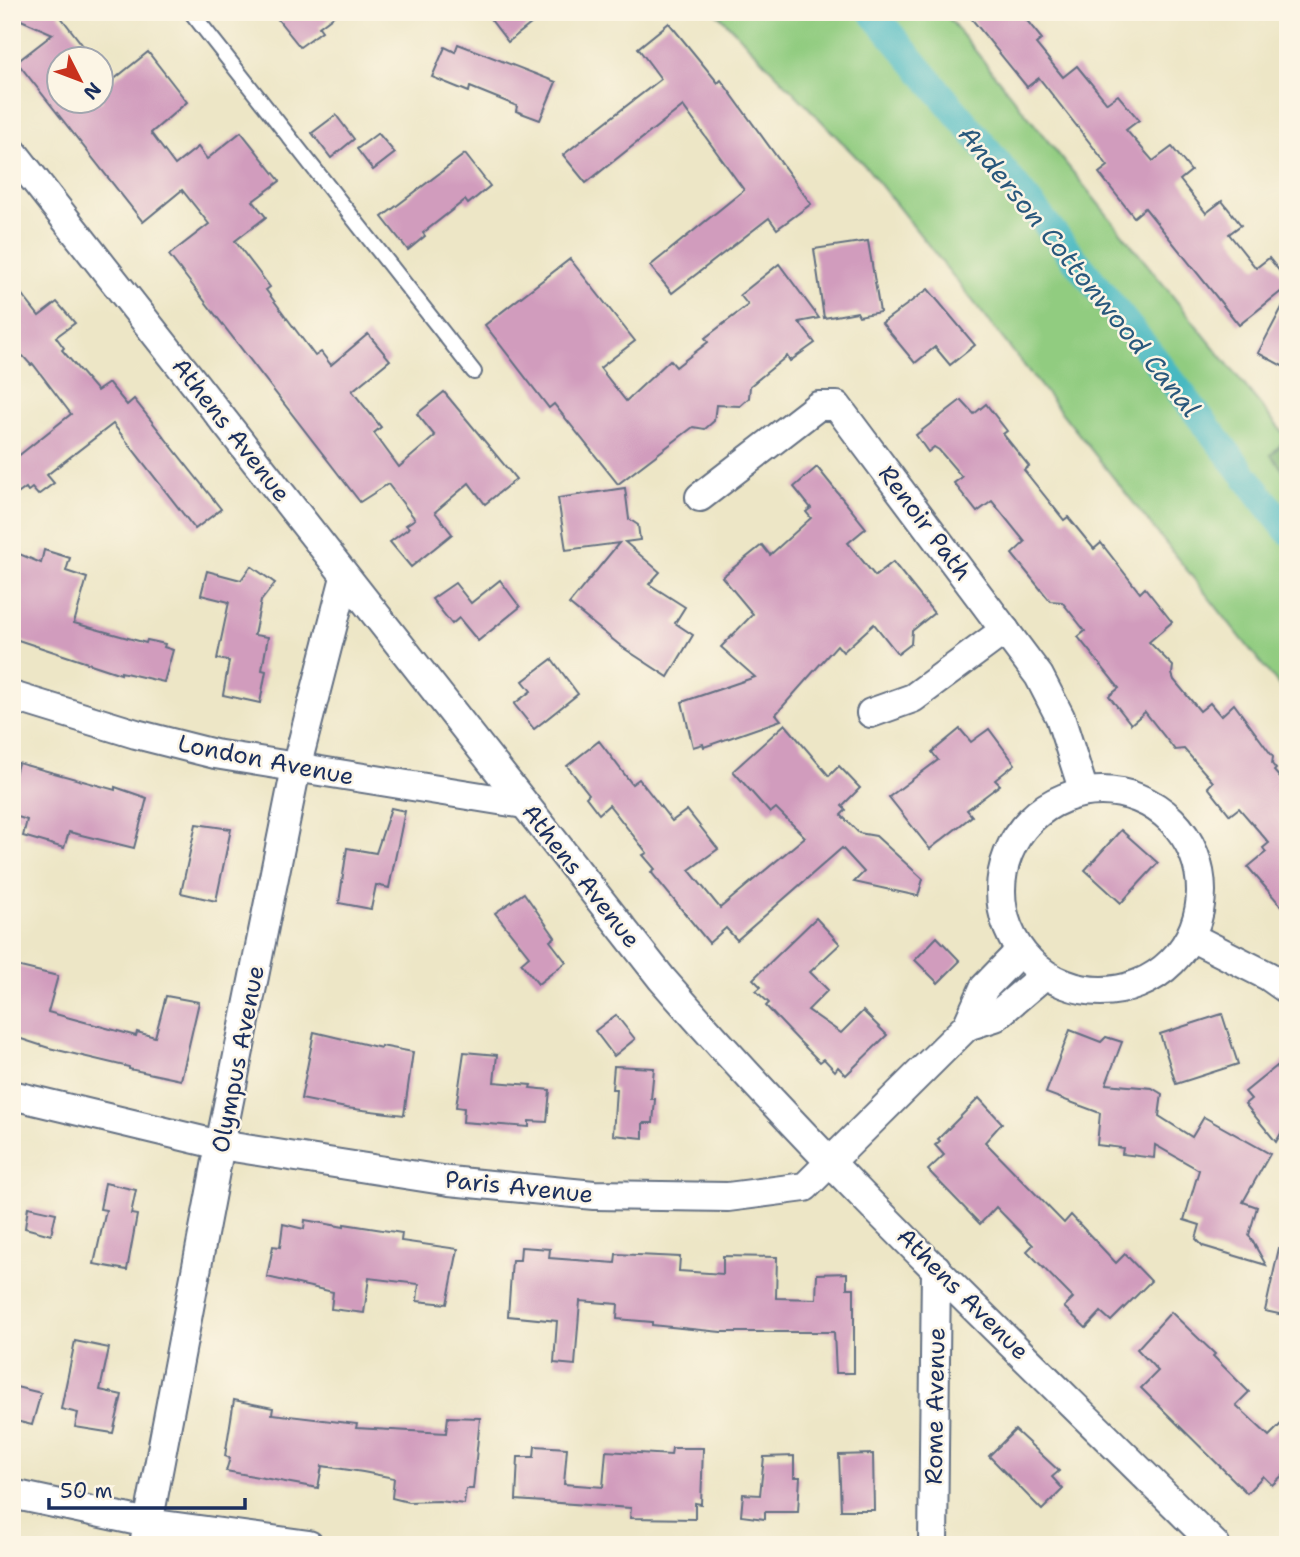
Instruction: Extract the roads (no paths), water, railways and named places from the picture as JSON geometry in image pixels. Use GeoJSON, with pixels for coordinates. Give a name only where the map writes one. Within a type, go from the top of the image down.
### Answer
{"type":"FeatureCollection","features":[{"type":"Feature","properties":{"kind":"street","name":"Athens Avenue"},"geometry":{"type":"LineString","coordinates":[[12,151],[662,979],[726,1053],[831,1161],[1214,1545]]}},
{"type":"Feature","properties":{"kind":"street","name":"Renoir Path"},"geometry":{"type":"LineString","coordinates":[[700,497],[818,406],[837,406],[1039,676],[1060,717],[1084,792]]}},
{"type":"Feature","properties":{"kind":"street","name":"Olympus Avenue"},"geometry":{"type":"LineString","coordinates":[[146,1534],[220,1145],[296,768],[345,577]]}},
{"type":"Feature","properties":{"kind":"street"},"geometry":{"type":"LineString","coordinates":[[871,713],[914,698],[1005,630]]}},
{"type":"Feature","properties":{"kind":"street","name":"London Avenue"},"geometry":{"type":"LineString","coordinates":[[12,696],[136,734],[215,754],[524,804]]}},
{"type":"Feature","properties":{"kind":"street"},"geometry":{"type":"LineString","coordinates":[[1112,791],[1139,798],[1163,811],[1182,831],[1196,856],[1202,883],[1200,911],[1191,937],[1178,956],[1161,972],[1142,983],[1120,990],[1098,992],[1075,989],[1044,975],[1020,951],[1009,932],[1002,910],[1000,887],[1004,864],[1019,834],[1042,810],[1062,799],[1084,792],[1112,791]]}},
{"type":"Feature","properties":{"kind":"street"},"geometry":{"type":"LineString","coordinates":[[1191,937],[1268,976],[1288,990]]}},
{"type":"Feature","properties":{"kind":"street","name":"Paris Avenue"},"geometry":{"type":"LineString","coordinates":[[12,1094],[220,1145],[449,1181],[594,1195],[728,1197],[805,1187],[967,1026],[985,988],[1020,951]]}},
{"type":"Feature","properties":{"kind":"street","name":"Paris Avenue"},"geometry":{"type":"LineString","coordinates":[[967,1026],[995,1017],[1044,975]]}},
{"type":"Feature","properties":{"kind":"street","name":"Rome Avenue"},"geometry":{"type":"LineString","coordinates":[[933,1545],[936,1268]]}},
{"type":"Feature","properties":{"kind":"street"},"geometry":{"type":"LineString","coordinates":[[12,1494],[146,1534],[309,1545]]}},
{"type":"Feature","properties":{"kind":"lane"},"geometry":{"type":"LineString","coordinates":[[191,12],[474,372]]}},
{"type":"Feature","properties":{"kind":"waterway","name":"Anderson Cottonwood Canal"},"geometry":{"type":"LineString","coordinates":[[872,12],[1154,358],[1288,531]]}}]}
